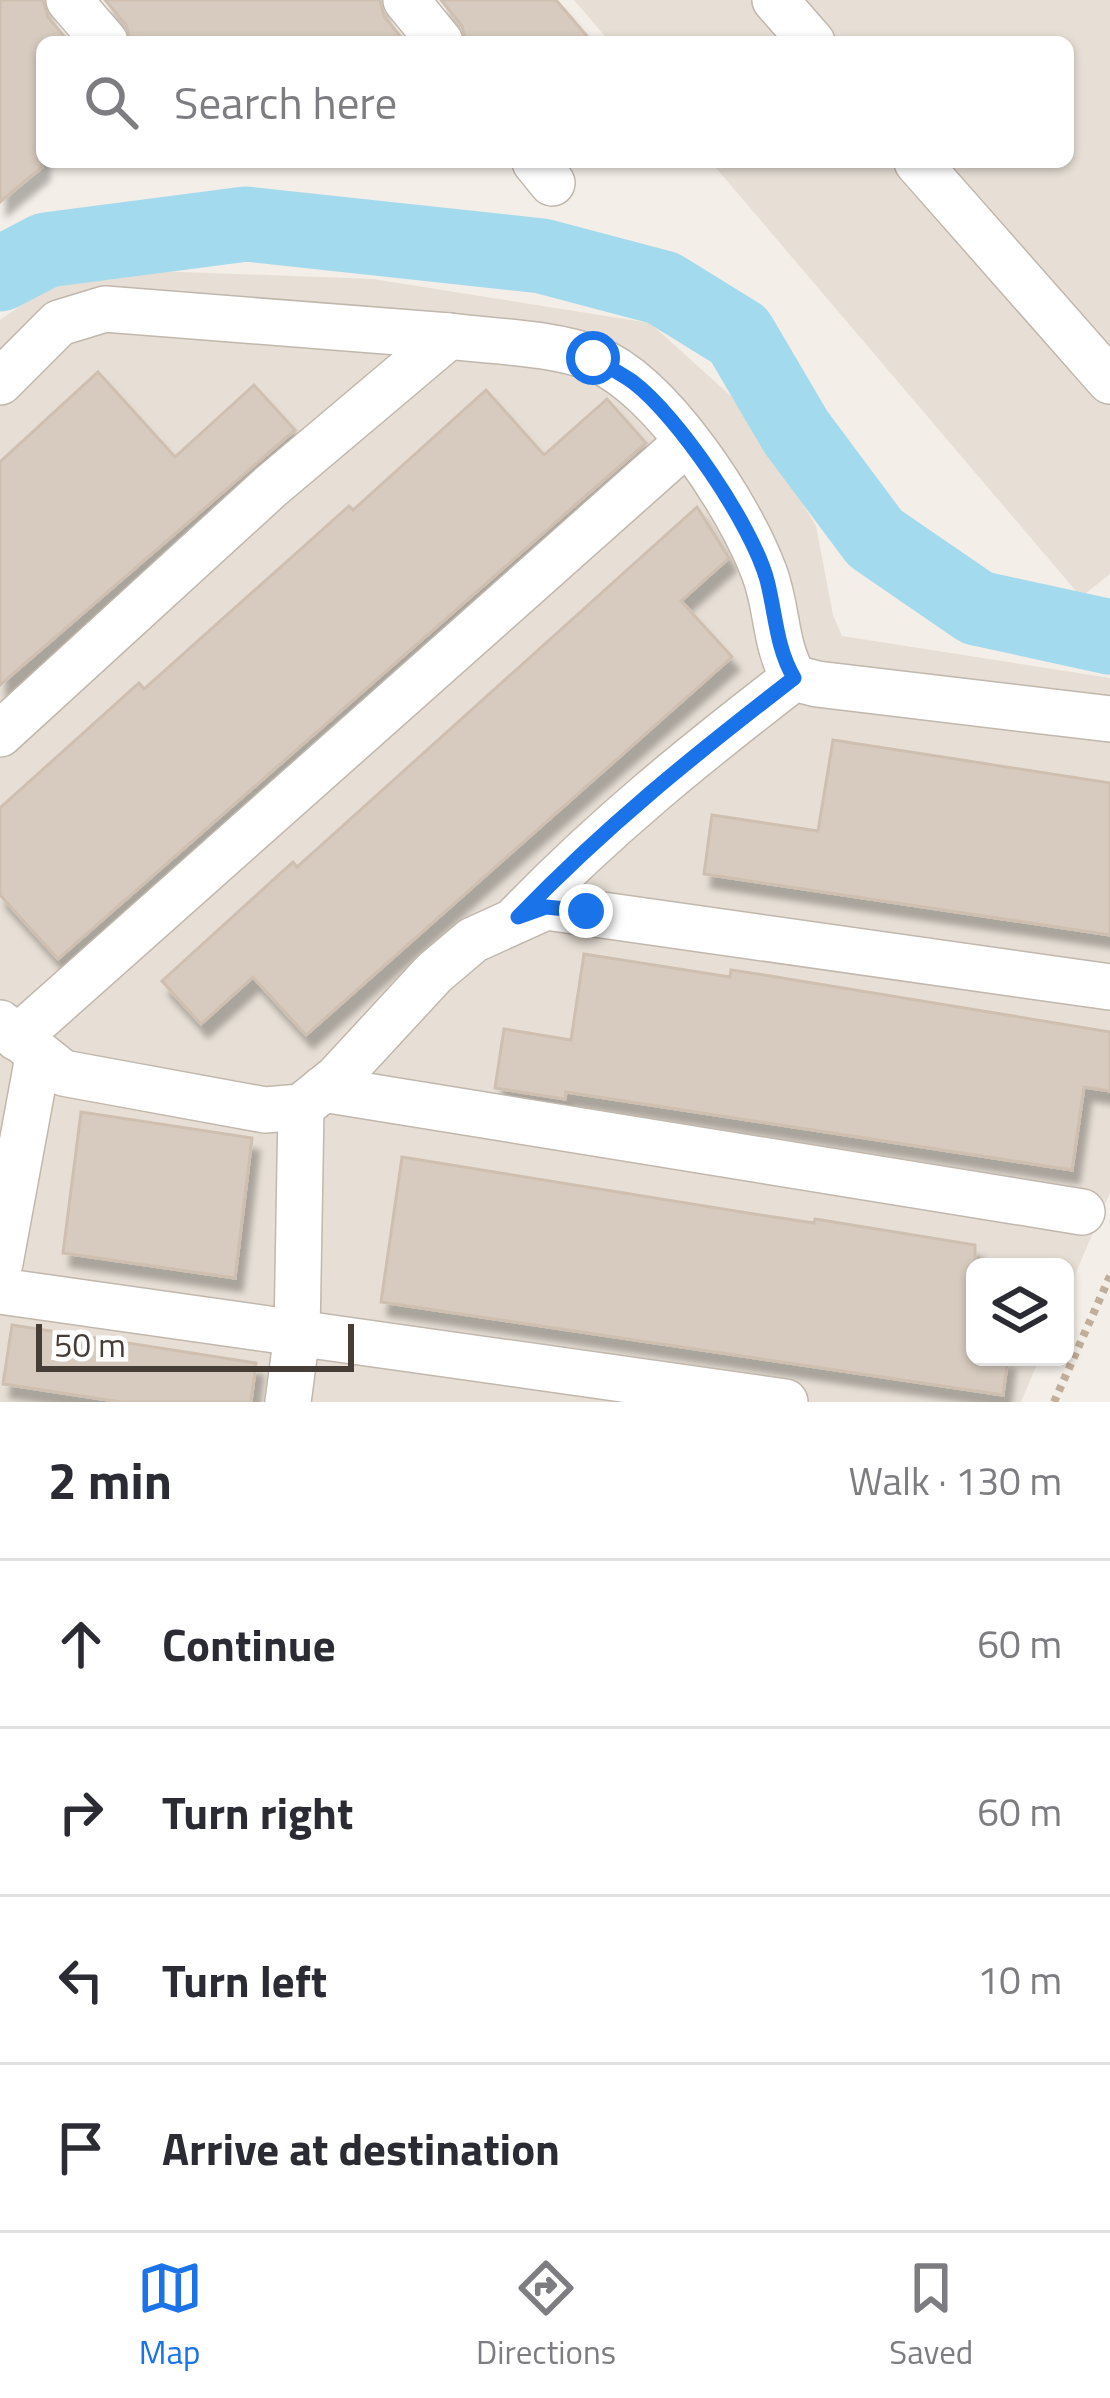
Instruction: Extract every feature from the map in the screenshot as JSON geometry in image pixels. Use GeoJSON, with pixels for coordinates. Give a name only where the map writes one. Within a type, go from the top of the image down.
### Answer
{"type":"FeatureCollection","features":[{"type":"Feature","properties":{"kind":"street"},"geometry":{"type":"LineString","coordinates":[[68,0],[100,36]]}},
{"type":"Feature","properties":{"kind":"street"},"geometry":{"type":"LineString","coordinates":[[406,0],[435,36]]}},
{"type":"Feature","properties":{"kind":"street"},"geometry":{"type":"LineString","coordinates":[[775,0],[807,36]]}},
{"type":"Feature","properties":{"kind":"street"},"geometry":{"type":"LineString","coordinates":[[922,168],[1110,381]]}},
{"type":"Feature","properties":{"kind":"street"},"geometry":{"type":"LineString","coordinates":[[0,382],[58,323],[105,309],[449,336],[593,358],[636,384],[686,442],[751,541],[766,578],[781,656],[794,678],[1110,719]]}},
{"type":"Feature","properties":{"kind":"street"},"geometry":{"type":"LineString","coordinates":[[0,734],[270,487],[449,336]]}},
{"type":"Feature","properties":{"kind":"street"},"geometry":{"type":"LineString","coordinates":[[0,1264],[18,1039],[686,442]]}},
{"type":"Feature","properties":{"kind":"street"},"geometry":{"type":"LineString","coordinates":[[518,917],[586,846],[652,788],[794,678]]}},
{"type":"Feature","properties":{"kind":"street"},"geometry":{"type":"LineString","coordinates":[[288,1402],[298,1334],[312,1098],[434,973],[473,940],[518,917],[546,907],[586,911],[1110,987]]}},
{"type":"Feature","properties":{"kind":"street"},"geometry":{"type":"LineString","coordinates":[[18,1039],[63,1073],[265,1110],[312,1098],[1082,1212]]}},
{"type":"Feature","properties":{"kind":"street"},"geometry":{"type":"LineString","coordinates":[[0,1291],[785,1402]]}},
{"type":"Feature","properties":{"kind":"path"},"geometry":{"type":"LineString","coordinates":[[1054,1402],[1110,1276]]}},
{"type":"Feature","properties":{"kind":"shaded area"},"geometry":{"type":"Polygon","coordinates":[[[574,0],[1110,0],[1110,574],[1081,597],[716,168],[1074,168],[1074,36],[605,36],[574,0]]]}},
{"type":"Feature","properties":{"kind":"shaded area"},"geometry":{"type":"Polygon","coordinates":[[[75,268],[373,279],[650,323],[742,406],[802,503],[816,526],[833,615],[842,636],[1110,678],[1110,1193],[1074,1277],[1074,1258],[966,1258],[966,1366],[1036,1366],[1021,1402],[0,1402],[0,320],[75,268]]]}},
{"type":"Feature","properties":{"kind":"building"},"geometry":{"type":"Polygon","coordinates":[[[0,0],[43,0],[48,17],[64,36],[36,36],[36,168],[41,168],[0,202],[0,0]]]}},
{"type":"Feature","properties":{"kind":"building"},"geometry":{"type":"Polygon","coordinates":[[[105,0],[380,0],[384,16],[400,36],[129,36],[105,0]]]}},
{"type":"Feature","properties":{"kind":"building"},"geometry":{"type":"Polygon","coordinates":[[[441,0],[556,0],[587,36],[464,36],[441,0]]]}},
{"type":"Feature","properties":{"kind":"building"},"geometry":{"type":"Polygon","coordinates":[[[98,372],[175,457],[254,385],[295,430],[0,685],[0,462],[98,372]]]}},
{"type":"Feature","properties":{"kind":"building"},"geometry":{"type":"Polygon","coordinates":[[[486,390],[544,455],[607,399],[646,443],[58,959],[0,895],[0,808],[139,683],[144,689],[349,506],[353,510],[486,390]]]}},
{"type":"Feature","properties":{"kind":"building"},"geometry":{"type":"Polygon","coordinates":[[[697,507],[729,558],[681,601],[732,657],[306,1035],[253,977],[201,1024],[162,981],[293,862],[297,867],[697,507]]]}},
{"type":"Feature","properties":{"kind":"building"},"geometry":{"type":"Polygon","coordinates":[[[833,740],[1110,783],[1110,935],[704,874],[712,815],[818,831],[833,740]]]}},
{"type":"Feature","properties":{"kind":"building"},"geometry":{"type":"Polygon","coordinates":[[[584,954],[730,977],[731,970],[1110,1032],[1110,1091],[1084,1087],[1072,1170],[566,1092],[565,1099],[495,1088],[504,1029],[571,1040],[584,954]]]}},
{"type":"Feature","properties":{"kind":"building"},"geometry":{"type":"Polygon","coordinates":[[[81,1112],[252,1138],[235,1278],[63,1253],[81,1112]]]}},
{"type":"Feature","properties":{"kind":"building"},"geometry":{"type":"Polygon","coordinates":[[[402,1157],[975,1245],[975,1258],[966,1258],[966,1366],[1007,1366],[1003,1395],[381,1302],[402,1157]]]}},
{"type":"Feature","properties":{"kind":"building"},"geometry":{"type":"Polygon","coordinates":[[[12,1325],[256,1363],[251,1402],[121,1402],[3,1384],[12,1325]]]}},
{"type":"Feature","properties":{"kind":"waterway"},"geometry":{"type":"LineString","coordinates":[[0,274],[46,250],[246,224],[542,256],[663,288],[739,335],[796,432],[875,538],[977,608],[1110,637]]}},
{"type":"Feature","properties":{"kind":"route"},"geometry":{"type":"LineString","coordinates":[[586,911],[546,907],[518,917],[586,846],[652,788],[794,678],[781,656],[766,578],[734,509],[636,384],[593,358]]}}]}
